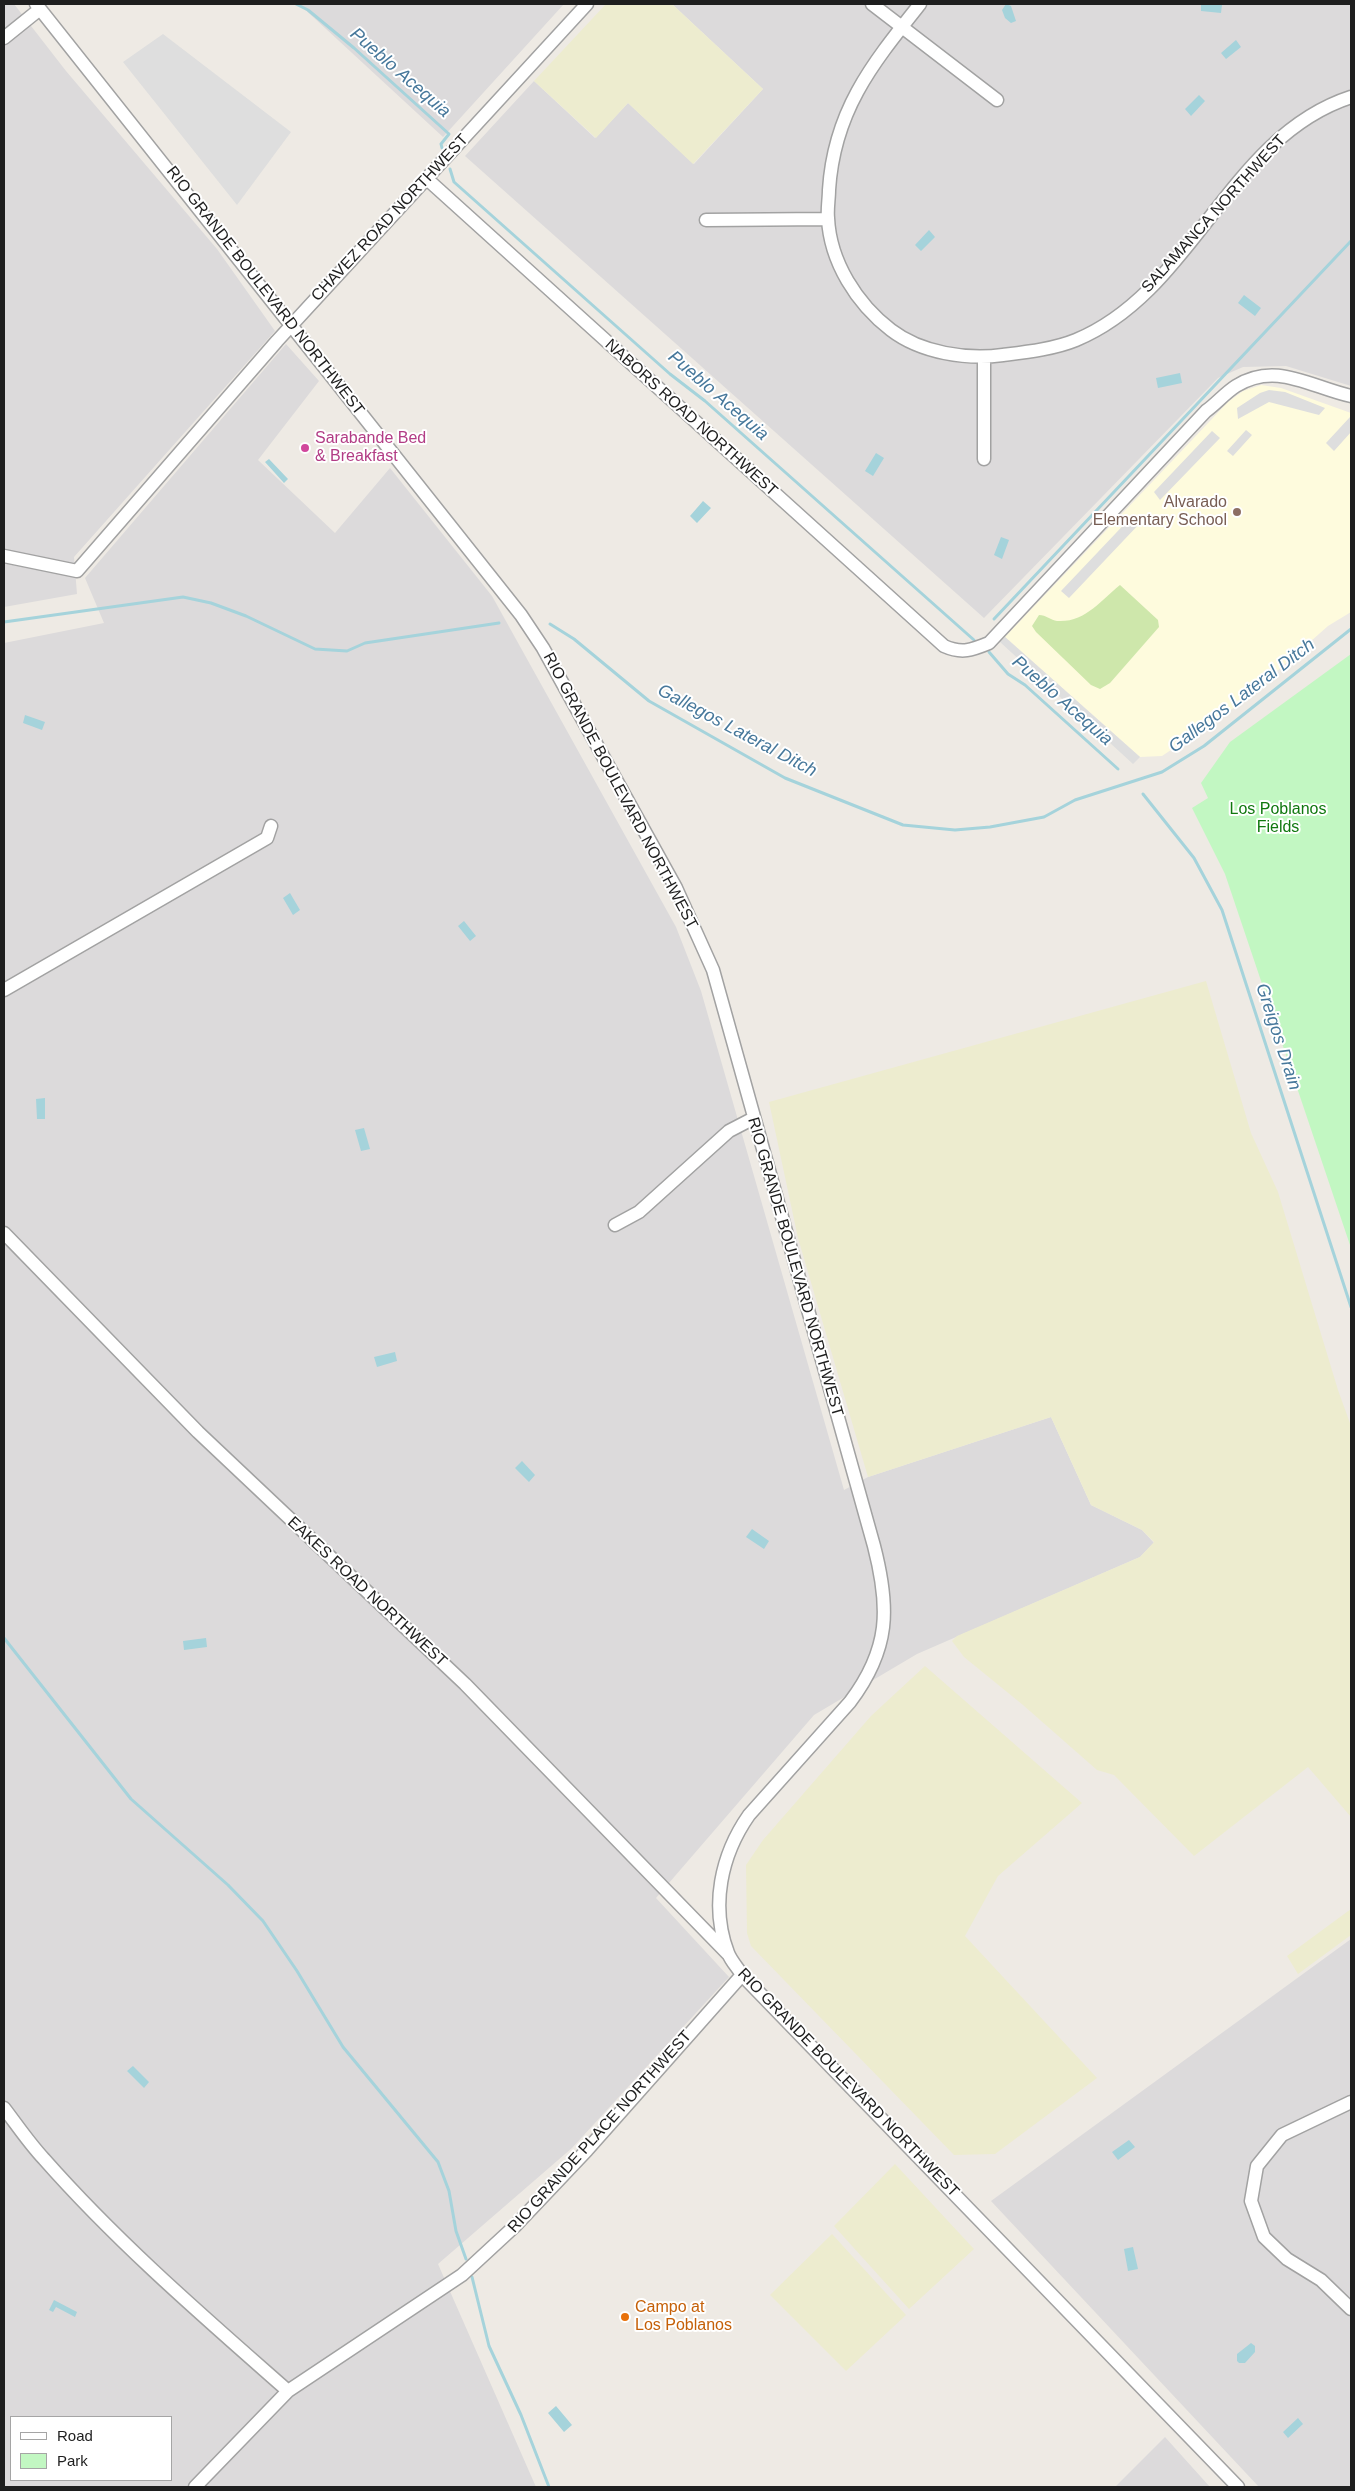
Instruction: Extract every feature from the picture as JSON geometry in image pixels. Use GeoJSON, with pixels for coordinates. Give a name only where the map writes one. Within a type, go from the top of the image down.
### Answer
{"type":"FeatureCollection","features":[{"type":"Feature","properties":{"kind":"street","name":"CHAVEZ ROAD NORTHWEST"},"geometry":{"type":"LineString","coordinates":[[4,556],[77,570],[292,325],[587,4]]}},
{"type":"Feature","properties":{"kind":"street"},"geometry":{"type":"LineString","coordinates":[[872,4],[997,100]]}},
{"type":"Feature","properties":{"kind":"street","name":"SALAMANCA NORTHWEST"},"geometry":{"type":"LineString","coordinates":[[920,4],[866,74],[850,105],[838,140],[830,174],[828,219],[838,260],[849,284],[879,320],[896,334],[920,346],[948,353],[984,358],[1039,350],[1077,340],[1126,309],[1163,274],[1250,169],[1282,136],[1328,106],[1351,97]]}},
{"type":"Feature","properties":{"kind":"street"},"geometry":{"type":"LineString","coordinates":[[4,38],[38,6]]}},
{"type":"Feature","properties":{"kind":"street","name":"RIO GRANDE BOULEVARD NORTHWEST"},"geometry":{"type":"LineString","coordinates":[[38,6],[492,577],[544,648],[671,880],[713,970],[880,1570],[885,1595],[885,1622],[878,1651],[864,1683],[850,1702],[749,1815],[737,1831],[727,1854],[720,1884],[720,1919],[728,1954],[742,1975],[1238,2487]]}},
{"type":"Feature","properties":{"kind":"street","name":"NABORS ROAD NORTHWEST"},"geometry":{"type":"LineString","coordinates":[[427,179],[944,646],[958,652],[972,650],[988,643],[1206,411],[1234,387],[1251,378],[1268,374],[1289,377],[1351,396]]}},
{"type":"Feature","properties":{"kind":"street"},"geometry":{"type":"LineString","coordinates":[[706,220],[828,219]]}},
{"type":"Feature","properties":{"kind":"street"},"geometry":{"type":"LineString","coordinates":[[984,358],[984,459]]}},
{"type":"Feature","properties":{"kind":"street"},"geometry":{"type":"LineString","coordinates":[[4,990],[267,838],[272,826]]}},
{"type":"Feature","properties":{"kind":"street"},"geometry":{"type":"LineString","coordinates":[[615,1224],[639,1212],[729,1131],[754,1118]]}},
{"type":"Feature","properties":{"kind":"street","name":"EAKES ROAD NORTHWEST"},"geometry":{"type":"LineString","coordinates":[[4,1234],[198,1432],[465,1684],[728,1954]]}},
{"type":"Feature","properties":{"kind":"street","name":"RIO GRANDE PLACE NORTHWEST"},"geometry":{"type":"LineString","coordinates":[[195,2487],[288,2391],[462,2275],[509,2232],[587,2150],[742,1975]]}},
{"type":"Feature","properties":{"kind":"street"},"geometry":{"type":"LineString","coordinates":[[1351,2102],[1282,2135],[1257,2166],[1251,2201],[1264,2237],[1287,2259],[1321,2280],[1351,2309]]}},
{"type":"Feature","properties":{"kind":"street"},"geometry":{"type":"LineString","coordinates":[[4,2108],[43,2159],[113,2232],[196,2310],[288,2391]]}},
{"type":"Feature","properties":{"kind":"shaded area"},"geometry":{"type":"Polygon","coordinates":[[[4,4],[14,4],[66,71],[217,249],[275,331],[74,557],[77,594],[4,607],[4,4]]]}},
{"type":"Feature","properties":{"kind":"shaded area"},"geometry":{"type":"Polygon","coordinates":[[[299,4],[564,4],[443,137],[299,4]]]}},
{"type":"Feature","properties":{"kind":"shaded area"},"geometry":{"type":"Polygon","coordinates":[[[672,4],[1351,4],[1351,386],[1286,366],[1243,367],[1218,378],[984,618],[465,156],[534,81],[595,138],[628,103],[694,164],[763,89],[672,4]]]}},
{"type":"Feature","properties":{"kind":"shaded area"},"geometry":{"type":"Polygon","coordinates":[[[163,34],[291,132],[237,205],[123,62],[163,34]]]}},
{"type":"Feature","properties":{"kind":"shaded area"},"geometry":{"type":"Polygon","coordinates":[[[286,344],[319,381],[258,460],[335,533],[390,468],[492,596],[676,927],[701,991],[844,1490],[868,1477],[1051,1417],[1091,1505],[1142,1530],[1154,1543],[1140,1557],[917,1654],[814,1715],[656,1898],[729,1977],[572,2148],[438,2264],[536,2487],[4,2487],[4,643],[104,623],[85,578],[286,344]]]}},
{"type":"Feature","properties":{"kind":"shaded area","name":"Alvarado Elementary School"},"geometry":{"type":"Polygon","coordinates":[[[1261,385],[1281,388],[1351,413],[1351,612],[1328,626],[1241,703],[1162,756],[1140,757],[1005,637],[1228,402],[1243,391],[1261,385]]]}},
{"type":"Feature","properties":{"kind":"shaded area"},"geometry":{"type":"Polygon","coordinates":[[[1269,390],[1285,392],[1325,408],[1319,415],[1269,402],[1238,419],[1237,408],[1260,393],[1269,390]]]}},
{"type":"Feature","properties":{"kind":"shaded area"},"geometry":{"type":"Polygon","coordinates":[[[1350,417],[1351,432],[1334,451],[1326,443],[1350,417]]]}},
{"type":"Feature","properties":{"kind":"shaded area"},"geometry":{"type":"Polygon","coordinates":[[[1246,430],[1252,435],[1233,456],[1227,451],[1246,430]]]}},
{"type":"Feature","properties":{"kind":"shaded area"},"geometry":{"type":"Polygon","coordinates":[[[1212,431],[1220,438],[1160,500],[1154,492],[1212,431]]]}},
{"type":"Feature","properties":{"kind":"shaded area"},"geometry":{"type":"Polygon","coordinates":[[[1134,514],[1142,521],[1069,598],[1061,591],[1134,514]]]}},
{"type":"Feature","properties":{"kind":"shaded area"},"geometry":{"type":"Polygon","coordinates":[[[1005,637],[1140,757],[1133,764],[1000,642],[1005,637]]]}},
{"type":"Feature","properties":{"kind":"shaded area"},"geometry":{"type":"Polygon","coordinates":[[[1351,1939],[1351,2487],[1259,2487],[991,2201],[1351,1939]]]}},
{"type":"Feature","properties":{"kind":"shaded area"},"geometry":{"type":"Polygon","coordinates":[[[1165,2437],[1210,2487],[1115,2487],[1165,2437]]]}},
{"type":"Feature","properties":{"kind":"green space"},"geometry":{"type":"Polygon","coordinates":[[[606,4],[672,4],[763,89],[693,164],[628,103],[596,138],[534,81],[606,4]]]}},
{"type":"Feature","properties":{"kind":"green space"},"geometry":{"type":"Polygon","coordinates":[[[1120,585],[1158,620],[1159,627],[1110,683],[1100,689],[1091,685],[1032,626],[1039,615],[1057,621],[1067,621],[1076,618],[1092,609],[1120,585]]]}},
{"type":"Feature","properties":{"kind":"green space","name":"Los Poblanos Fields"},"geometry":{"type":"Polygon","coordinates":[[[1351,654],[1351,1248],[1225,874],[1192,808],[1208,798],[1201,783],[1230,742],[1351,654]]]}},
{"type":"Feature","properties":{"kind":"green space"},"geometry":{"type":"Polygon","coordinates":[[[1206,981],[1251,1133],[1278,1192],[1338,1390],[1351,1426],[1351,1817],[1308,1767],[1194,1856],[1114,1775],[1097,1770],[1023,1705],[964,1657],[952,1641],[957,1636],[1140,1557],[1154,1542],[1142,1530],[1091,1505],[1051,1417],[868,1477],[798,1238],[769,1102],[1206,981]]]}},
{"type":"Feature","properties":{"kind":"green space"},"geometry":{"type":"Polygon","coordinates":[[[925,1666],[1082,1803],[998,1876],[965,1936],[1097,2078],[995,2154],[954,2155],[751,1946],[747,1933],[746,1865],[763,1840],[871,1716],[925,1666]]]}},
{"type":"Feature","properties":{"kind":"green space"},"geometry":{"type":"Polygon","coordinates":[[[1351,1909],[1351,1935],[1298,1974],[1287,1956],[1351,1909]]]}},
{"type":"Feature","properties":{"kind":"green space"},"geometry":{"type":"Polygon","coordinates":[[[895,2164],[974,2249],[909,2309],[834,2226],[895,2164]]]}},
{"type":"Feature","properties":{"kind":"green space"},"geometry":{"type":"Polygon","coordinates":[[[832,2234],[906,2315],[846,2371],[770,2295],[832,2234]]]}},
{"type":"Feature","properties":{"kind":"water"},"geometry":{"type":"Polygon","coordinates":[[[1006,4],[1011,6],[1016,21],[1011,23],[1005,18],[1002,10],[1006,4]]]}},
{"type":"Feature","properties":{"kind":"water"},"geometry":{"type":"Polygon","coordinates":[[[1201,4],[1222,5],[1221,13],[1201,11],[1201,4]]]}},
{"type":"Feature","properties":{"kind":"water"},"geometry":{"type":"Polygon","coordinates":[[[1236,40],[1241,47],[1226,59],[1221,53],[1236,40]]]}},
{"type":"Feature","properties":{"kind":"water"},"geometry":{"type":"Polygon","coordinates":[[[1199,95],[1205,101],[1191,116],[1185,109],[1199,95]]]}},
{"type":"Feature","properties":{"kind":"water"},"geometry":{"type":"Polygon","coordinates":[[[929,230],[935,237],[921,251],[915,245],[929,230]]]}},
{"type":"Feature","properties":{"kind":"water"},"geometry":{"type":"Polygon","coordinates":[[[1244,295],[1261,308],[1255,316],[1238,303],[1244,295]]]}},
{"type":"Feature","properties":{"kind":"water"},"geometry":{"type":"Polygon","coordinates":[[[1180,373],[1182,383],[1158,388],[1156,378],[1180,373]]]}},
{"type":"Feature","properties":{"kind":"water"},"geometry":{"type":"Polygon","coordinates":[[[876,453],[884,458],[873,476],[865,471],[876,453]]]}},
{"type":"Feature","properties":{"kind":"water"},"geometry":{"type":"Polygon","coordinates":[[[269,459],[288,479],[284,483],[265,462],[269,459]]]}},
{"type":"Feature","properties":{"kind":"water"},"geometry":{"type":"Polygon","coordinates":[[[703,501],[711,508],[697,523],[690,516],[703,501]]]}},
{"type":"Feature","properties":{"kind":"water"},"geometry":{"type":"Polygon","coordinates":[[[1001,537],[1009,540],[1002,559],[994,555],[1001,537]]]}},
{"type":"Feature","properties":{"kind":"water"},"geometry":{"type":"Polygon","coordinates":[[[25,715],[45,722],[42,730],[23,723],[25,715]]]}},
{"type":"Feature","properties":{"kind":"water"},"geometry":{"type":"Polygon","coordinates":[[[290,893],[300,910],[293,915],[283,898],[290,893]]]}},
{"type":"Feature","properties":{"kind":"water"},"geometry":{"type":"Polygon","coordinates":[[[464,921],[476,936],[470,941],[458,926],[464,921]]]}},
{"type":"Feature","properties":{"kind":"water"},"geometry":{"type":"Polygon","coordinates":[[[45,1098],[45,1119],[37,1119],[36,1099],[45,1098]]]}},
{"type":"Feature","properties":{"kind":"water"},"geometry":{"type":"Polygon","coordinates":[[[364,1128],[370,1149],[361,1151],[355,1130],[364,1128]]]}},
{"type":"Feature","properties":{"kind":"water"},"geometry":{"type":"Polygon","coordinates":[[[395,1352],[397,1361],[377,1367],[374,1357],[395,1352]]]}},
{"type":"Feature","properties":{"kind":"water"},"geometry":{"type":"Polygon","coordinates":[[[522,1461],[535,1475],[529,1482],[515,1468],[522,1461]]]}},
{"type":"Feature","properties":{"kind":"water"},"geometry":{"type":"Polygon","coordinates":[[[752,1529],[769,1541],[764,1549],[746,1537],[752,1529]]]}},
{"type":"Feature","properties":{"kind":"water"},"geometry":{"type":"Polygon","coordinates":[[[206,1638],[207,1647],[184,1650],[183,1641],[206,1638]]]}},
{"type":"Feature","properties":{"kind":"water"},"geometry":{"type":"Polygon","coordinates":[[[133,2066],[149,2082],[144,2088],[127,2071],[133,2066]]]}},
{"type":"Feature","properties":{"kind":"water"},"geometry":{"type":"Polygon","coordinates":[[[1129,2140],[1135,2147],[1118,2160],[1112,2152],[1129,2140]]]}},
{"type":"Feature","properties":{"kind":"water"},"geometry":{"type":"Polygon","coordinates":[[[1133,2247],[1138,2269],[1128,2271],[1124,2249],[1133,2247]]]}},
{"type":"Feature","properties":{"kind":"water"},"geometry":{"type":"Polygon","coordinates":[[[54,2300],[77,2312],[75,2317],[56,2307],[53,2312],[49,2310],[54,2300]]]}},
{"type":"Feature","properties":{"kind":"water"},"geometry":{"type":"Polygon","coordinates":[[[1251,2343],[1255,2346],[1255,2352],[1245,2363],[1239,2363],[1237,2361],[1237,2354],[1251,2343]]]}},
{"type":"Feature","properties":{"kind":"water"},"geometry":{"type":"Polygon","coordinates":[[[556,2406],[572,2425],[564,2432],[548,2413],[556,2406]]]}},
{"type":"Feature","properties":{"kind":"water"},"geometry":{"type":"Polygon","coordinates":[[[1298,2418],[1303,2424],[1288,2438],[1283,2432],[1298,2418]]]}},
{"type":"Feature","properties":{"kind":"waterway","name":"Pueblo Acequia"},"geometry":{"type":"LineString","coordinates":[[296,4],[308,10],[354,48],[449,134],[441,144],[442,148]]}},
{"type":"Feature","properties":{"kind":"waterway","name":"Pueblo Acequia"},"geometry":{"type":"LineString","coordinates":[[450,169],[454,182],[670,374],[705,401],[974,640]]}},
{"type":"Feature","properties":{"kind":"waterway"},"geometry":{"type":"LineString","coordinates":[[994,619],[1351,241]]}},
{"type":"Feature","properties":{"kind":"waterway","name":"Gallegos Lateral Ditch"},"geometry":{"type":"LineString","coordinates":[[4,622],[183,597],[211,603],[246,616],[315,649],[347,651],[365,643],[499,623]]}},
{"type":"Feature","properties":{"kind":"waterway","name":"Gallegos Lateral Ditch"},"geometry":{"type":"LineString","coordinates":[[550,624],[574,639],[649,701],[785,778],[903,825],[955,830],[990,827],[1044,817],[1075,800],[1162,772],[1204,746],[1351,629]]}},
{"type":"Feature","properties":{"kind":"waterway","name":"Pueblo Acequia"},"geometry":{"type":"LineString","coordinates":[[989,652],[1008,674],[1025,685],[1118,769]]}},
{"type":"Feature","properties":{"kind":"waterway","name":"Greigos Drain"},"geometry":{"type":"LineString","coordinates":[[1143,794],[1194,858],[1222,910],[1351,1307]]}},
{"type":"Feature","properties":{"kind":"waterway"},"geometry":{"type":"LineString","coordinates":[[4,1638],[131,1799],[228,1885],[263,1921],[297,1971],[343,2047],[438,2162],[449,2191],[456,2231],[466,2259]]}},
{"type":"Feature","properties":{"kind":"waterway"},"geometry":{"type":"LineString","coordinates":[[472,2277],[489,2346],[521,2415],[549,2487]]}},
{"type":"Feature","properties":{"kind":"place","name":"Sarabande Bed & Breakfast"},"geometry":{"type":"Point","coordinates":[305,448]}},
{"type":"Feature","properties":{"kind":"place","name":"Alvarado Elementary School"},"geometry":{"type":"Point","coordinates":[1237,512]}},
{"type":"Feature","properties":{"kind":"place","name":"Campo at Los Poblanos"},"geometry":{"type":"Point","coordinates":[625,2317]}}]}
